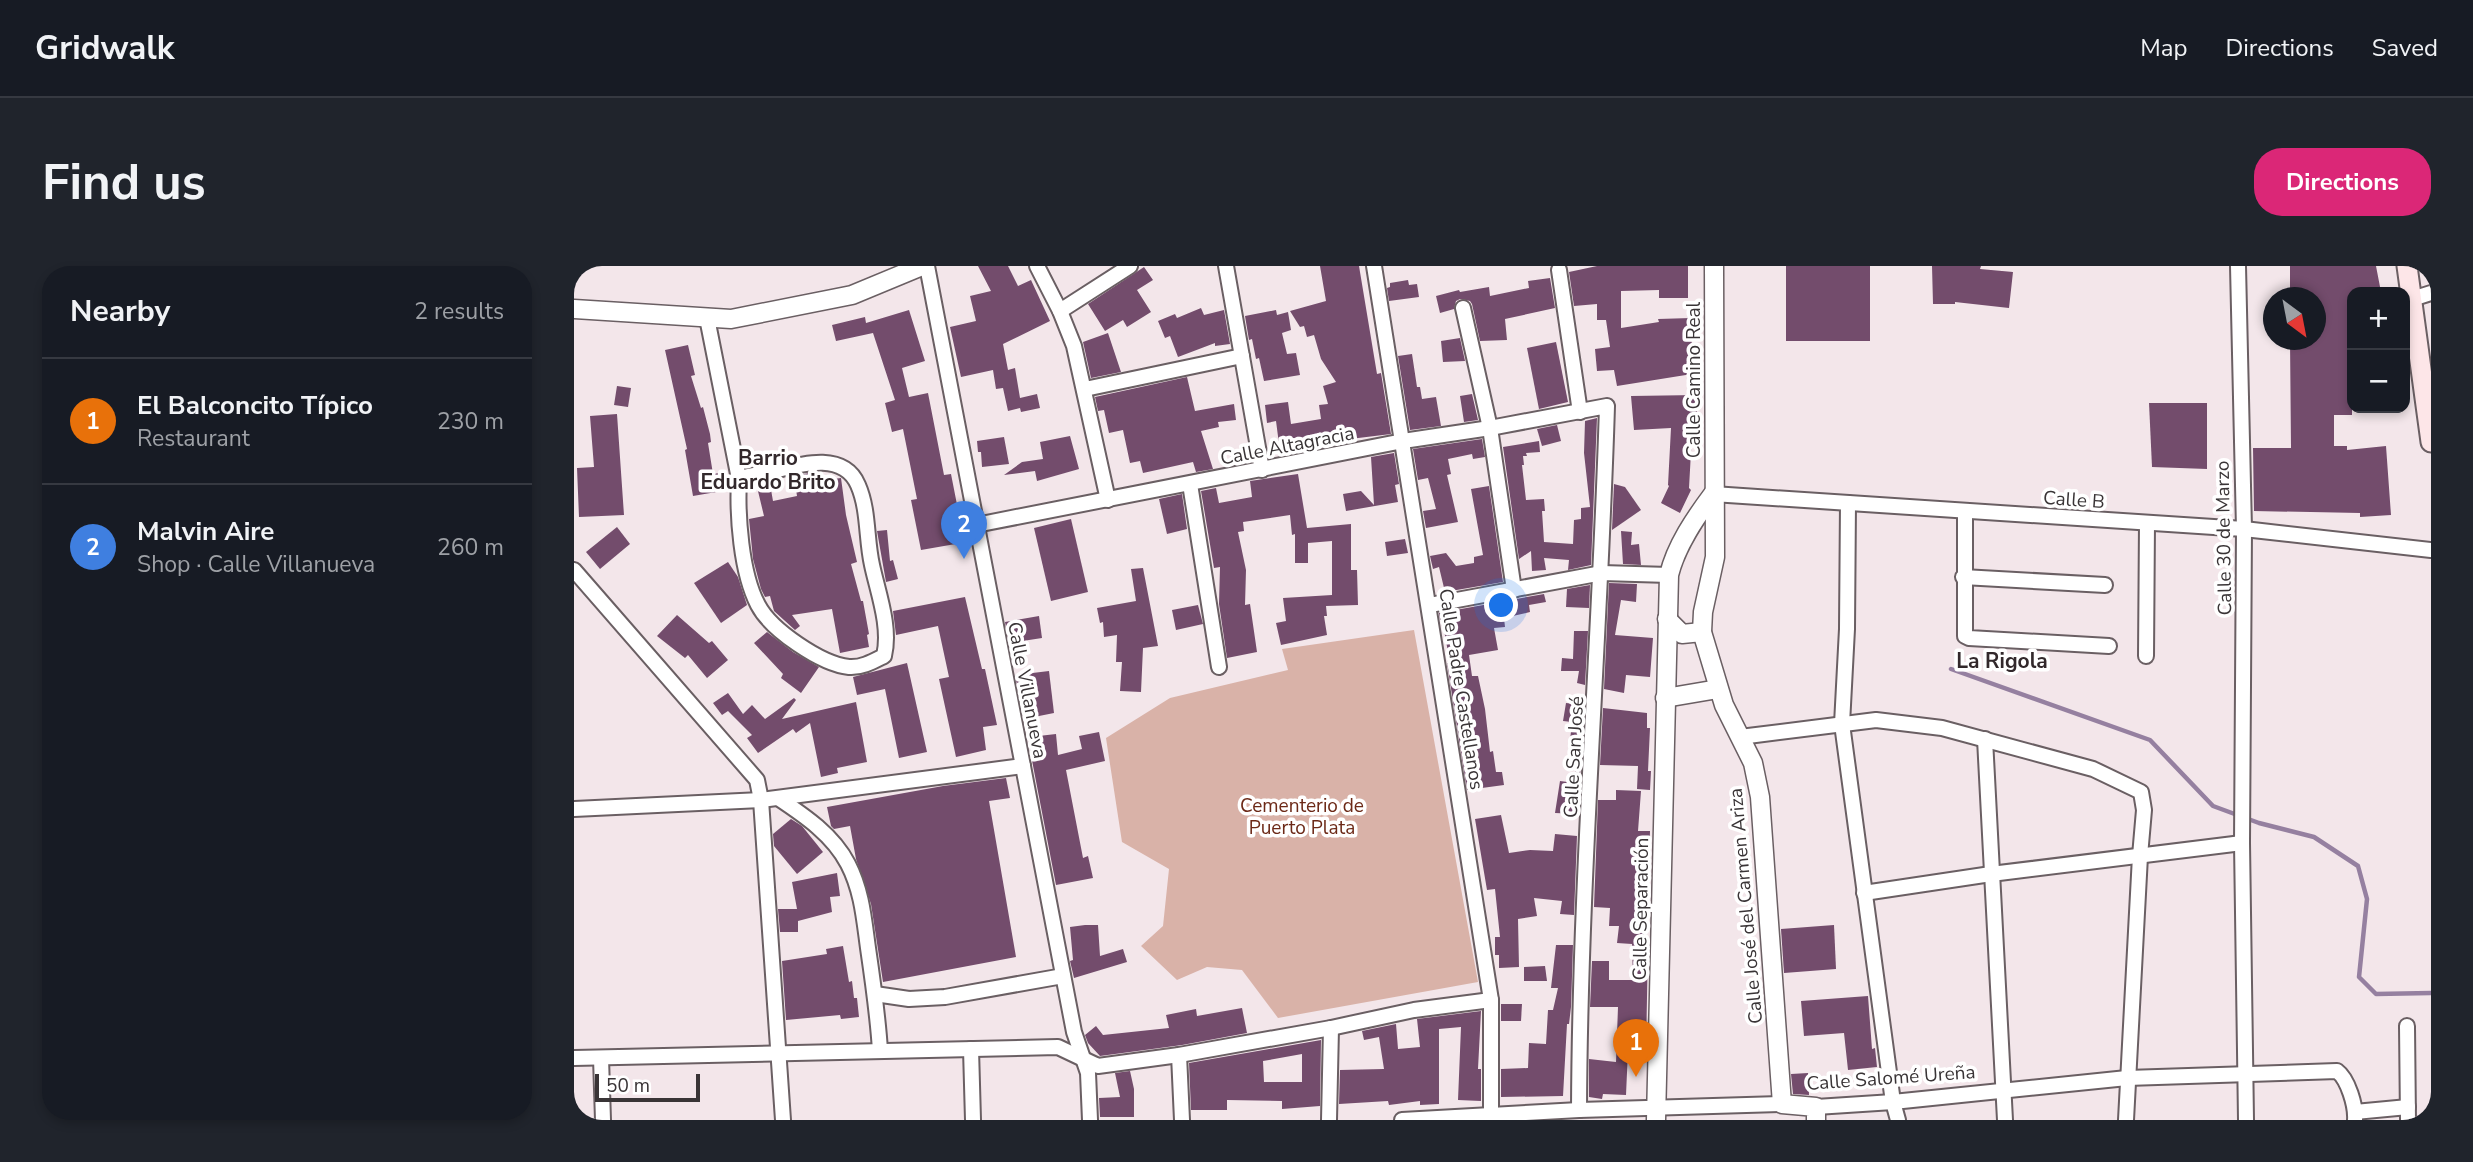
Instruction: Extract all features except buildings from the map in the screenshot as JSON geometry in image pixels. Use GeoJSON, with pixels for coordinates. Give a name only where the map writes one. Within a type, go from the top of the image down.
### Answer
{"type":"FeatureCollection","features":[{"type":"Feature","properties":{"kind":"main road"},"geometry":{"type":"LineString","coordinates":[[2407,266],[2427,375],[2431,442]]}},
{"type":"Feature","properties":{"kind":"street"},"geometry":{"type":"LineString","coordinates":[[574,309],[731,319],[852,295],[924,266]]}},
{"type":"Feature","properties":{"kind":"street","name":"Calle Villanueva"},"geometry":{"type":"LineString","coordinates":[[924,266],[1063,976],[1080,1056],[1088,1073],[1090,1120]]}},
{"type":"Feature","properties":{"kind":"street"},"geometry":{"type":"LineString","coordinates":[[1037,266],[1074,346],[1108,500]]}},
{"type":"Feature","properties":{"kind":"street"},"geometry":{"type":"LineString","coordinates":[[1060,311],[1130,266]]}},
{"type":"Feature","properties":{"kind":"street"},"geometry":{"type":"LineString","coordinates":[[1226,266],[1262,470]]}},
{"type":"Feature","properties":{"kind":"street","name":"Calle Padre Castellanos"},"geometry":{"type":"LineString","coordinates":[[1374,266],[1491,1000],[1491,1117]]}},
{"type":"Feature","properties":{"kind":"street","name":"Calle Camino Real"},"geometry":{"type":"LineString","coordinates":[[1702,632],[1703,612],[1715,556],[1714,266]]}},
{"type":"Feature","properties":{"kind":"street","name":"Calle 30 de Marzo"},"geometry":{"type":"LineString","coordinates":[[2238,266],[2244,529],[2242,839]]}},
{"type":"Feature","properties":{"kind":"street"},"geometry":{"type":"LineString","coordinates":[[1559,270],[1580,412]]}},
{"type":"Feature","properties":{"kind":"street"},"geometry":{"type":"LineString","coordinates":[[2412,299],[2431,293]]}},
{"type":"Feature","properties":{"kind":"street"},"geometry":{"type":"LineString","coordinates":[[1463,308],[1490,428],[1514,590]]}},
{"type":"Feature","properties":{"kind":"street"},"geometry":{"type":"LineString","coordinates":[[706,318],[739,479],[741,541],[759,606],[775,626],[794,642],[817,655],[849,667],[863,666],[884,656],[886,633],[871,560],[866,516],[854,477],[842,466],[820,462],[739,479]]}},
{"type":"Feature","properties":{"kind":"street"},"geometry":{"type":"LineString","coordinates":[[1085,389],[1242,356]]}},
{"type":"Feature","properties":{"kind":"street","name":"Calle Altagracia"},"geometry":{"type":"LineString","coordinates":[[976,525],[1403,441],[1607,406]]}},
{"type":"Feature","properties":{"kind":"street","name":"Calle San José"},"geometry":{"type":"LineString","coordinates":[[1579,1110],[1580,1010],[1602,573],[1607,406]]}},
{"type":"Feature","properties":{"kind":"street"},"geometry":{"type":"LineString","coordinates":[[1190,484],[1219,667]]}},
{"type":"Feature","properties":{"kind":"street","name":"Calle B"},"geometry":{"type":"LineString","coordinates":[[1713,494],[2244,529],[2431,550]]}},
{"type":"Feature","properties":{"kind":"street","name":"Calle Separación"},"geometry":{"type":"LineString","coordinates":[[1656,1113],[1669,575],[1672,562],[1685,538],[1713,494]]}},
{"type":"Feature","properties":{"kind":"street"},"geometry":{"type":"LineString","coordinates":[[1848,503],[1847,629],[1842,724],[1893,1102],[1898,1120]]}},
{"type":"Feature","properties":{"kind":"street"},"geometry":{"type":"LineString","coordinates":[[1965,511],[1965,636],[2109,646]]}},
{"type":"Feature","properties":{"kind":"street"},"geometry":{"type":"LineString","coordinates":[[2146,656],[2147,523]]}},
{"type":"Feature","properties":{"kind":"street"},"geometry":{"type":"LineString","coordinates":[[574,570],[758,779],[783,1120]]}},
{"type":"Feature","properties":{"kind":"street"},"geometry":{"type":"LineString","coordinates":[[1430,606],[1602,573],[1669,575]]}},
{"type":"Feature","properties":{"kind":"street"},"geometry":{"type":"LineString","coordinates":[[1963,577],[2105,585]]}},
{"type":"Feature","properties":{"kind":"street"},"geometry":{"type":"LineString","coordinates":[[1667,619],[1682,634],[1702,632]]}},
{"type":"Feature","properties":{"kind":"street","name":"Calle José del Carmen Ariza"},"geometry":{"type":"LineString","coordinates":[[1702,632],[1718,689],[1753,764],[1760,797],[1782,1104]]}},
{"type":"Feature","properties":{"kind":"street"},"geometry":{"type":"LineString","coordinates":[[1665,698],[1718,689]]}},
{"type":"Feature","properties":{"kind":"street"},"geometry":{"type":"LineString","coordinates":[[1740,737],[1876,720],[1942,728],[2093,769],[2141,792],[2144,810],[2126,1120]]}},
{"type":"Feature","properties":{"kind":"street"},"geometry":{"type":"LineString","coordinates":[[1985,739],[2005,1120]]}},
{"type":"Feature","properties":{"kind":"street"},"geometry":{"type":"LineString","coordinates":[[574,809],[761,800],[1023,766]]}},
{"type":"Feature","properties":{"kind":"street"},"geometry":{"type":"LineString","coordinates":[[778,798],[811,819],[848,863],[861,896],[880,1051]]}},
{"type":"Feature","properties":{"kind":"street"},"geometry":{"type":"LineString","coordinates":[[1864,893],[2140,856],[2242,839],[2246,1120]]}},
{"type":"Feature","properties":{"kind":"street"},"geometry":{"type":"LineString","coordinates":[[875,994],[909,999],[945,998],[1063,976]]}},
{"type":"Feature","properties":{"kind":"street"},"geometry":{"type":"LineString","coordinates":[[574,1058],[1058,1047],[1098,1066],[1179,1055],[1414,1010],[1491,1000]]}},
{"type":"Feature","properties":{"kind":"street"},"geometry":{"type":"LineString","coordinates":[[2355,1116],[2408,1114],[2407,1026]]}},
{"type":"Feature","properties":{"kind":"street"},"geometry":{"type":"LineString","coordinates":[[1329,1120],[1331,1028]]}},
{"type":"Feature","properties":{"kind":"street"},"geometry":{"type":"LineString","coordinates":[[971,1049],[973,1120]]}},
{"type":"Feature","properties":{"kind":"street"},"geometry":{"type":"LineString","coordinates":[[1179,1055],[1182,1120]]}},
{"type":"Feature","properties":{"kind":"street"},"geometry":{"type":"LineString","coordinates":[[601,1058],[603,1120]]}},
{"type":"Feature","properties":{"kind":"street","name":"Calle Salomé Ureña"},"geometry":{"type":"LineString","coordinates":[[1402,1120],[1579,1110],[1656,1113],[1782,1104],[1816,1114],[2004,1089],[2127,1078],[2337,1071],[2341,1073],[2355,1116]]}},
{"type":"Feature","properties":{"kind":"green space","name":"Cementerio de Puerto Plata"},"geometry":{"type":"Polygon","coordinates":[[[1414,630],[1478,982],[1278,1018],[1242,970],[1207,967],[1177,980],[1141,946],[1163,926],[1169,869],[1122,842],[1106,738],[1170,698],[1288,670],[1282,649],[1414,630]]]}},
{"type":"Feature","properties":{"kind":"waterway"},"geometry":{"type":"LineString","coordinates":[[1951,669],[2150,740],[2213,806],[2259,823],[2314,837],[2358,866],[2367,899],[2359,977],[2376,994],[2431,993]]}},
{"type":"Feature","properties":{"kind":"place","name":"Malvin Aire"},"geometry":{"type":"Point","coordinates":[964,559]}},
{"type":"Feature","properties":{"kind":"place","name":"El Balconcito Típico"},"geometry":{"type":"Point","coordinates":[1636,1077]}},
{"type":"Feature","properties":{"kind":"district","name":"Barrio Eduardo Brito"},"geometry":{"type":"Point","coordinates":[768,470]}},
{"type":"Feature","properties":{"kind":"district","name":"La Rigola"},"geometry":{"type":"Point","coordinates":[2002,661]}}]}
